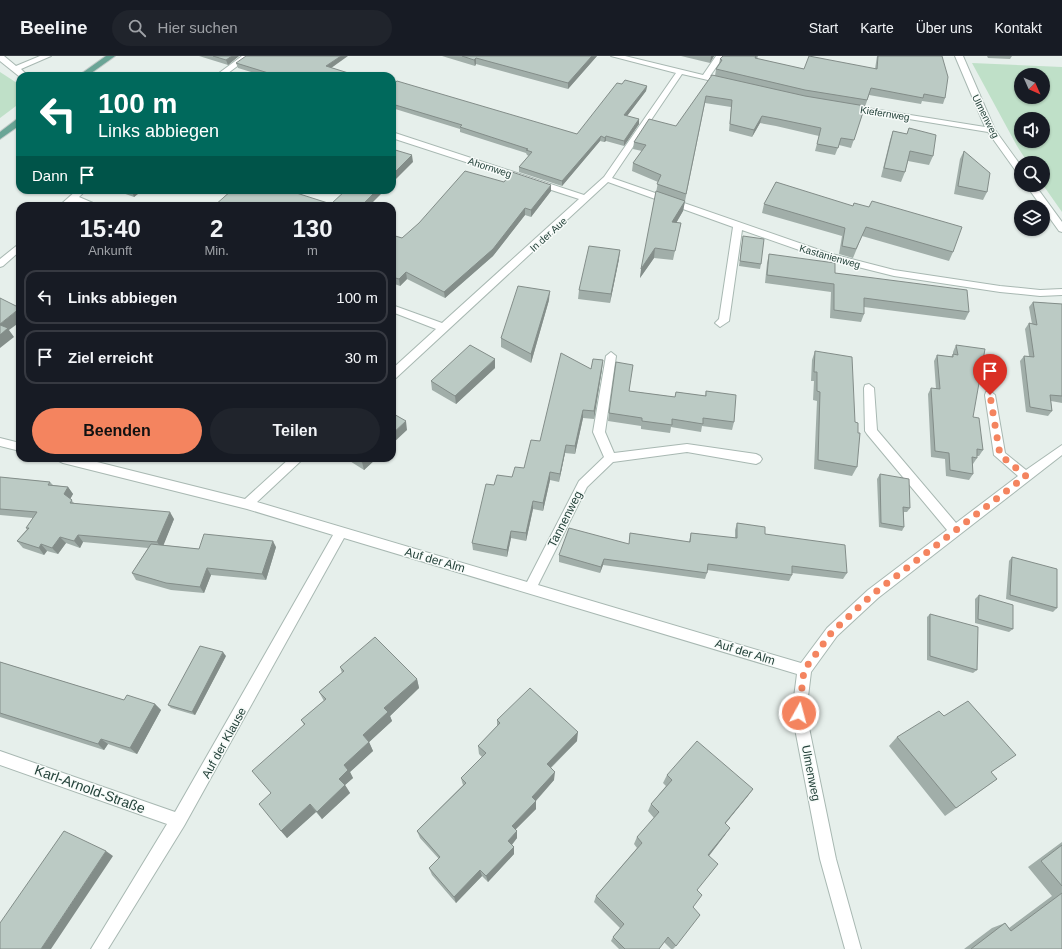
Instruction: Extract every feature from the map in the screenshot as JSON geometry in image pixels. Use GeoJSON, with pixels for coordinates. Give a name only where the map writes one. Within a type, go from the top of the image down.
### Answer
{"type":"FeatureCollection","features":[{"type":"Feature","properties":{"kind":"main road"},"geometry":{"type":"LineString","coordinates":[[88,72],[111,56]]}},
{"type":"Feature","properties":{"kind":"main road"},"geometry":{"type":"LineString","coordinates":[[0,136],[16,124]]}},
{"type":"Feature","properties":{"kind":"street"},"geometry":{"type":"LineString","coordinates":[[15,69],[47,56]]}},
{"type":"Feature","properties":{"kind":"street"},"geometry":{"type":"LineString","coordinates":[[225,72],[247,56]]}},
{"type":"Feature","properties":{"kind":"street"},"geometry":{"type":"LineString","coordinates":[[615,56],[735,84]]}},
{"type":"Feature","properties":{"kind":"street"},"geometry":{"type":"LineString","coordinates":[[705,78],[720,56]]}},
{"type":"Feature","properties":{"kind":"street","name":"Ulmenweg"},"geometry":{"type":"LineString","coordinates":[[959,56],[991,130],[1014,162]]}},
{"type":"Feature","properties":{"kind":"street"},"geometry":{"type":"LineString","coordinates":[[0,58],[19,72]]}},
{"type":"Feature","properties":{"kind":"street","name":"In der Aue"},"geometry":{"type":"LineString","coordinates":[[396,371],[587,199],[607,179],[680,72]]}},
{"type":"Feature","properties":{"kind":"street","name":"Kiefernweg"},"geometry":{"type":"LineString","coordinates":[[842,106],[991,130]]}},
{"type":"Feature","properties":{"kind":"street","name":"Ahornweg"},"geometry":{"type":"LineString","coordinates":[[396,136],[587,199]]}},
{"type":"Feature","properties":{"kind":"street","name":"Kastanienweg"},"geometry":{"type":"LineString","coordinates":[[607,179],[825,256],[894,272],[1000,290],[1062,292]]}},
{"type":"Feature","properties":{"kind":"street"},"geometry":{"type":"LineString","coordinates":[[1035,192],[1062,229]]}},
{"type":"Feature","properties":{"kind":"street"},"geometry":{"type":"LineString","coordinates":[[68,202],[77,194]]}},
{"type":"Feature","properties":{"kind":"street"},"geometry":{"type":"LineString","coordinates":[[72,198],[84,202]]}},
{"type":"Feature","properties":{"kind":"street"},"geometry":{"type":"LineString","coordinates":[[720,323],[724,321],[738,225]]}},
{"type":"Feature","properties":{"kind":"street"},"geometry":{"type":"LineString","coordinates":[[0,264],[16,250]]}},
{"type":"Feature","properties":{"kind":"street"},"geometry":{"type":"LineString","coordinates":[[396,310],[444,328]]}},
{"type":"Feature","properties":{"kind":"street"},"geometry":{"type":"LineString","coordinates":[[612,356],[599,432],[610,458],[687,448],[756,459]]}},
{"type":"Feature","properties":{"kind":"street"},"geometry":{"type":"LineString","coordinates":[[869,388],[871,431],[956,531]]}},
{"type":"Feature","properties":{"kind":"street"},"geometry":{"type":"LineString","coordinates":[[990,395],[1000,455],[1026,476]]}},
{"type":"Feature","properties":{"kind":"street"},"geometry":{"type":"LineString","coordinates":[[0,442],[16,446]]}},
{"type":"Feature","properties":{"kind":"street","name":"Ulmenweg"},"geometry":{"type":"LineString","coordinates":[[853,949],[828,859],[799,713],[804,670],[832,632],[873,594],[1062,449]]}},
{"type":"Feature","properties":{"kind":"street","name":"Tannenweg"},"geometry":{"type":"LineString","coordinates":[[530,588],[583,484],[610,458]]}},
{"type":"Feature","properties":{"kind":"street","name":"Auf der Alm"},"geometry":{"type":"LineString","coordinates":[[79,462],[247,504],[804,670]]}},
{"type":"Feature","properties":{"kind":"street"},"geometry":{"type":"LineString","coordinates":[[247,504],[294,462]]}},
{"type":"Feature","properties":{"kind":"street","name":"Auf der Klause"},"geometry":{"type":"LineString","coordinates":[[99,949],[179,821],[341,533]]}},
{"type":"Feature","properties":{"kind":"street","name":"Karl-Arnold-Straße"},"geometry":{"type":"LineString","coordinates":[[0,758],[179,821]]}},
{"type":"Feature","properties":{"kind":"green space"},"geometry":{"type":"Polygon","coordinates":[[[972,63],[1062,67],[1062,212],[1048,192],[1050,192],[1050,156],[1023,156],[1018,148],[1050,148],[1050,112],[1014,112],[1014,140],[972,63]]]}},
{"type":"Feature","properties":{"kind":"green space"},"geometry":{"type":"Polygon","coordinates":[[[0,72],[16,82],[16,106],[0,118],[0,72]]]}},
{"type":"Feature","properties":{"kind":"building"},"geometry":{"type":"Polygon","coordinates":[[[213,56],[232,56],[226,60],[213,56]]]}},
{"type":"Feature","properties":{"kind":"building"},"geometry":{"type":"Polygon","coordinates":[[[246,56],[341,56],[326,66],[345,72],[265,72],[236,63],[246,56]]]}},
{"type":"Feature","properties":{"kind":"building"},"geometry":{"type":"Polygon","coordinates":[[[462,56],[592,56],[568,83],[476,58],[474,60],[462,56]]]}},
{"type":"Feature","properties":{"kind":"building"},"geometry":{"type":"Polygon","coordinates":[[[723,56],[756,56],[755,58],[804,69],[809,56],[877,69],[878,56],[942,56],[948,77],[945,98],[924,94],[923,98],[871,88],[867,100],[805,90],[716,69],[722,60],[720,59],[723,56]]]}},
{"type":"Feature","properties":{"kind":"building"},"geometry":{"type":"Polygon","coordinates":[[[712,75],[805,96],[865,106],[854,140],[841,138],[838,148],[817,144],[821,128],[762,116],[754,130],[730,124],[732,100],[706,96],[686,194],[657,184],[661,175],[633,163],[646,145],[634,142],[649,119],[676,126],[712,75]]]}},
{"type":"Feature","properties":{"kind":"building"},"geometry":{"type":"Polygon","coordinates":[[[625,80],[647,86],[624,115],[639,119],[624,141],[601,136],[562,181],[519,167],[532,152],[526,150],[528,149],[460,127],[462,125],[396,105],[397,81],[577,134],[617,83],[622,84],[625,80]]]}},
{"type":"Feature","properties":{"kind":"building"},"geometry":{"type":"Polygon","coordinates":[[[909,128],[936,135],[933,156],[910,151],[905,172],[884,168],[893,131],[907,134],[909,128]]]}},
{"type":"Feature","properties":{"kind":"building"},"geometry":{"type":"Polygon","coordinates":[[[396,150],[412,155],[396,171],[396,150]]]}},
{"type":"Feature","properties":{"kind":"building"},"geometry":{"type":"Polygon","coordinates":[[[964,151],[990,173],[987,192],[958,186],[964,151]]]}},
{"type":"Feature","properties":{"kind":"building"},"geometry":{"type":"Polygon","coordinates":[[[465,171],[504,182],[512,172],[551,185],[531,210],[525,208],[493,249],[444,292],[406,272],[399,279],[396,278],[396,236],[402,238],[419,223],[465,171]]]}},
{"type":"Feature","properties":{"kind":"building"},"geometry":{"type":"Polygon","coordinates":[[[776,182],[853,206],[854,203],[869,207],[872,201],[962,227],[953,252],[866,227],[856,249],[842,246],[845,228],[764,204],[776,182]]]}},
{"type":"Feature","properties":{"kind":"building"},"geometry":{"type":"Polygon","coordinates":[[[656,191],[685,201],[672,222],[681,223],[675,251],[655,248],[641,269],[656,191]]]}},
{"type":"Feature","properties":{"kind":"building"},"geometry":{"type":"Polygon","coordinates":[[[228,194],[300,194],[325,202],[218,202],[228,194]]]}},
{"type":"Feature","properties":{"kind":"building"},"geometry":{"type":"Polygon","coordinates":[[[342,194],[373,194],[365,202],[333,202],[342,194]]]}},
{"type":"Feature","properties":{"kind":"building"},"geometry":{"type":"Polygon","coordinates":[[[743,236],[764,239],[761,264],[740,261],[743,236]]]}},
{"type":"Feature","properties":{"kind":"building"},"geometry":{"type":"Polygon","coordinates":[[[589,246],[620,250],[611,294],[579,290],[589,246]]]}},
{"type":"Feature","properties":{"kind":"building"},"geometry":{"type":"Polygon","coordinates":[[[769,254],[835,263],[835,273],[967,290],[969,312],[864,298],[864,314],[834,310],[834,284],[767,275],[769,254]]]}},
{"type":"Feature","properties":{"kind":"building"},"geometry":{"type":"Polygon","coordinates":[[[518,286],[550,291],[531,354],[501,338],[518,286]]]}},
{"type":"Feature","properties":{"kind":"building"},"geometry":{"type":"Polygon","coordinates":[[[0,298],[16,306],[16,311],[0,324],[0,298]]]}},
{"type":"Feature","properties":{"kind":"building"},"geometry":{"type":"Polygon","coordinates":[[[1033,302],[1062,304],[1062,396],[1050,395],[1052,411],[1030,407],[1024,356],[1034,357],[1029,323],[1037,325],[1033,302]]]}},
{"type":"Feature","properties":{"kind":"building"},"geometry":{"type":"Polygon","coordinates":[[[0,325],[8,328],[0,335],[0,325]]]}},
{"type":"Feature","properties":{"kind":"building"},"geometry":{"type":"Polygon","coordinates":[[[470,345],[495,359],[455,396],[431,381],[470,345]]]}},
{"type":"Feature","properties":{"kind":"building"},"geometry":{"type":"Polygon","coordinates":[[[956,345],[985,349],[973,417],[979,418],[983,450],[977,449],[977,458],[972,457],[973,474],[950,470],[949,453],[935,451],[931,388],[940,389],[937,355],[953,357],[953,354],[958,355],[956,345]]]}},
{"type":"Feature","properties":{"kind":"building"},"geometry":{"type":"Polygon","coordinates":[[[815,351],[852,357],[855,422],[858,423],[858,433],[860,433],[857,467],[818,460],[820,392],[817,391],[817,372],[814,372],[815,351]]]}},
{"type":"Feature","properties":{"kind":"building"},"geometry":{"type":"Polygon","coordinates":[[[561,353],[591,369],[593,359],[603,360],[594,411],[583,410],[575,446],[566,445],[560,474],[550,472],[543,503],[533,501],[526,533],[511,531],[507,550],[472,543],[486,484],[494,485],[497,475],[512,477],[515,467],[524,468],[531,440],[540,441],[561,353]]]}},
{"type":"Feature","properties":{"kind":"building"},"geometry":{"type":"Polygon","coordinates":[[[616,362],[633,365],[629,391],[675,397],[676,392],[706,396],[706,391],[736,395],[734,422],[703,418],[703,424],[672,419],[672,425],[642,421],[642,418],[609,413],[616,362]]]}},
{"type":"Feature","properties":{"kind":"building"},"geometry":{"type":"Polygon","coordinates":[[[396,415],[406,421],[396,430],[396,415]]]}},
{"type":"Feature","properties":{"kind":"building"},"geometry":{"type":"Polygon","coordinates":[[[880,474],[909,479],[910,508],[903,507],[904,527],[881,523],[880,474]]]}},
{"type":"Feature","properties":{"kind":"building"},"geometry":{"type":"Polygon","coordinates":[[[0,477],[50,482],[48,485],[68,487],[64,494],[72,500],[70,503],[170,512],[157,542],[78,535],[74,541],[60,537],[52,548],[41,544],[39,548],[17,541],[29,528],[26,528],[37,512],[0,509],[0,477]]]}},
{"type":"Feature","properties":{"kind":"building"},"geometry":{"type":"Polygon","coordinates":[[[737,523],[765,527],[765,534],[845,545],[847,573],[792,566],[792,575],[708,564],[707,573],[604,559],[601,567],[559,555],[569,528],[629,544],[630,533],[690,542],[691,533],[737,538],[737,523]]]}},
{"type":"Feature","properties":{"kind":"building"},"geometry":{"type":"Polygon","coordinates":[[[204,534],[273,541],[262,574],[207,568],[200,587],[166,583],[132,573],[151,544],[199,549],[204,534]]]}},
{"type":"Feature","properties":{"kind":"building"},"geometry":{"type":"Polygon","coordinates":[[[1012,557],[1057,569],[1057,608],[1010,595],[1012,557]]]}},
{"type":"Feature","properties":{"kind":"building"},"geometry":{"type":"Polygon","coordinates":[[[979,595],[1013,605],[1013,629],[978,619],[979,595]]]}},
{"type":"Feature","properties":{"kind":"building"},"geometry":{"type":"Polygon","coordinates":[[[930,614],[978,627],[977,670],[930,656],[930,614]]]}},
{"type":"Feature","properties":{"kind":"building"},"geometry":{"type":"Polygon","coordinates":[[[375,637],[417,679],[384,708],[388,712],[363,735],[369,742],[344,765],[348,770],[339,779],[345,785],[317,812],[310,804],[281,831],[259,804],[271,793],[252,771],[305,724],[301,720],[326,699],[319,692],[344,671],[340,667],[375,637]]]}},
{"type":"Feature","properties":{"kind":"building"},"geometry":{"type":"Polygon","coordinates":[[[200,646],[223,652],[192,712],[168,705],[200,646]]]}},
{"type":"Feature","properties":{"kind":"building"},"geometry":{"type":"Polygon","coordinates":[[[0,662],[124,700],[127,695],[155,704],[130,748],[101,739],[98,744],[0,713],[0,662]]]}},
{"type":"Feature","properties":{"kind":"building"},"geometry":{"type":"Polygon","coordinates":[[[530,688],[578,732],[547,764],[555,772],[532,797],[536,801],[512,826],[517,831],[508,841],[514,847],[486,876],[480,870],[454,897],[429,868],[440,857],[417,831],[466,783],[461,778],[486,753],[478,746],[500,723],[497,720],[530,688]]]}},
{"type":"Feature","properties":{"kind":"building"},"geometry":{"type":"Polygon","coordinates":[[[968,701],[1016,755],[991,772],[997,779],[956,808],[897,737],[939,711],[944,716],[968,701]]]}},
{"type":"Feature","properties":{"kind":"building"},"geometry":{"type":"Polygon","coordinates":[[[697,741],[753,789],[725,823],[730,828],[708,855],[718,864],[697,890],[702,895],[693,907],[700,915],[676,946],[668,937],[659,949],[625,949],[613,937],[624,924],[596,896],[642,843],[637,837],[659,812],[651,804],[672,780],[667,775],[697,741]]]}},
{"type":"Feature","properties":{"kind":"building"},"geometry":{"type":"Polygon","coordinates":[[[64,831],[106,851],[41,949],[0,949],[0,923],[64,831]]]}},
{"type":"Feature","properties":{"kind":"building"},"geometry":{"type":"Polygon","coordinates":[[[1062,845],[1062,886],[1041,861],[1062,845]]]}},
{"type":"Feature","properties":{"kind":"building"},"geometry":{"type":"Polygon","coordinates":[[[1062,893],[1062,949],[971,949],[1005,923],[1011,931],[1062,893]]]}},
{"type":"Feature","properties":{"kind":"route"},"geometry":{"type":"LineString","coordinates":[[799,713],[804,670],[832,632],[873,594],[1026,476],[1000,455],[990,395]]}}]}
